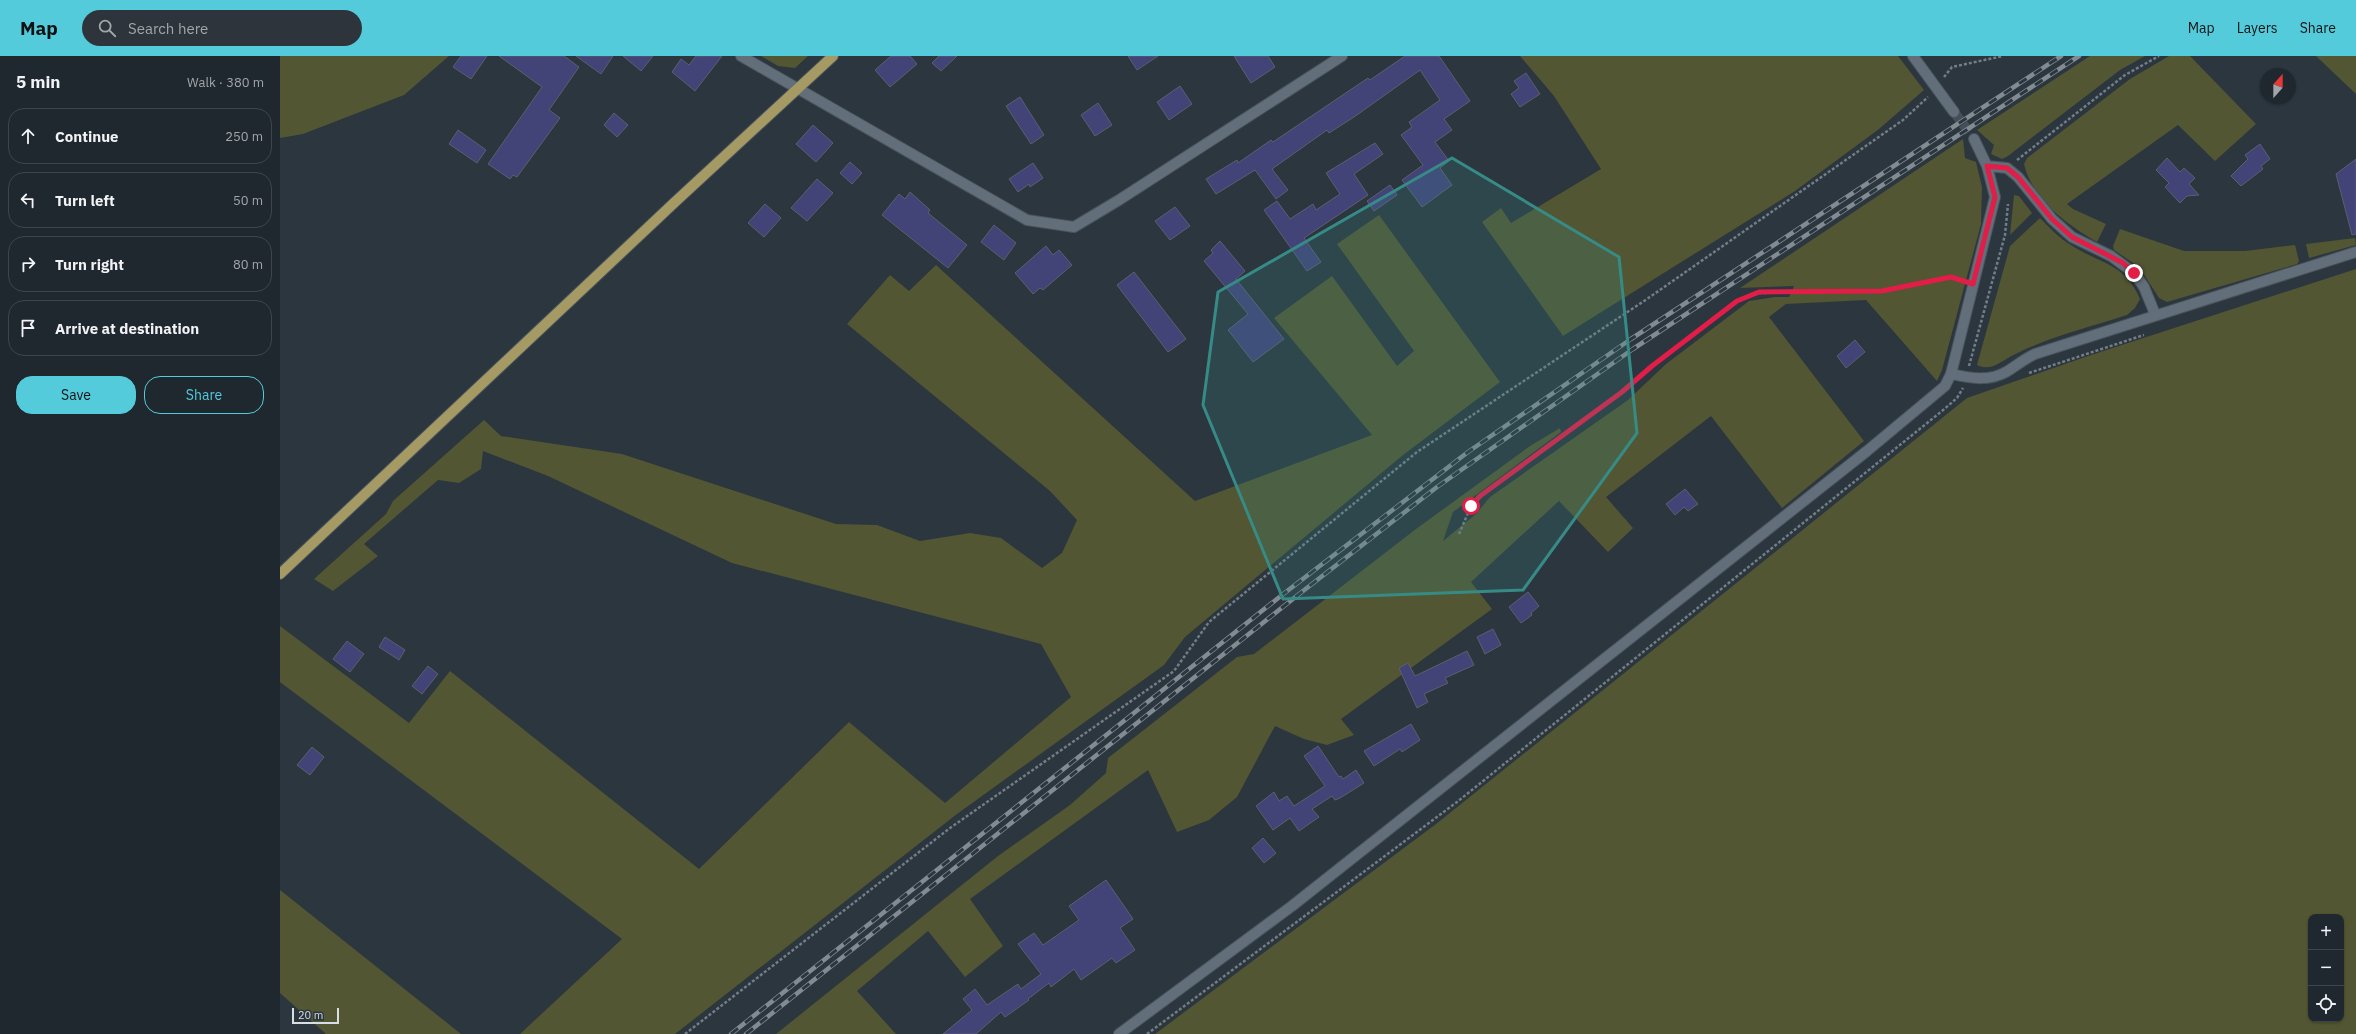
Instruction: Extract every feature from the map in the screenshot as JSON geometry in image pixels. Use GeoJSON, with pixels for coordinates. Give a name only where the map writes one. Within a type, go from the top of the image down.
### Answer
{"type":"FeatureCollection","features":[{"type":"Feature","properties":{"kind":"main road"},"geometry":{"type":"LineString","coordinates":[[280,574],[796,89],[834,56]]}},
{"type":"Feature","properties":{"kind":"street"},"geometry":{"type":"LineString","coordinates":[[741,56],[796,89],[1027,220],[1074,227],[1119,200],[1342,56]]}},
{"type":"Feature","properties":{"kind":"street"},"geometry":{"type":"LineString","coordinates":[[1913,56],[1954,112]]}},
{"type":"Feature","properties":{"kind":"street"},"geometry":{"type":"LineString","coordinates":[[1119,1034],[1292,906],[1861,456],[1945,386],[1951,374],[1995,197],[1987,166],[1974,139]]}},
{"type":"Feature","properties":{"kind":"street"},"geometry":{"type":"LineString","coordinates":[[1987,166],[2007,168],[2018,177],[2052,219],[2072,237],[2117,260],[2134,273],[2144,287],[2155,314]]}},
{"type":"Feature","properties":{"kind":"street"},"geometry":{"type":"LineString","coordinates":[[1951,374],[1988,379],[2006,372],[2024,359],[2035,354],[2155,314],[2356,252]]}},
{"type":"Feature","properties":{"kind":"path"},"geometry":{"type":"LineString","coordinates":[[685,1034],[950,828],[1174,671],[1209,622],[1417,452],[1647,299],[1903,120],[1926,100],[1935,86],[1952,67],[2003,56]]}},
{"type":"Feature","properties":{"kind":"path"},"geometry":{"type":"LineString","coordinates":[[2007,168],[2125,75],[2159,56]]}},
{"type":"Feature","properties":{"kind":"path"},"geometry":{"type":"LineString","coordinates":[[1147,1034],[1457,802],[1957,398],[1961,392],[1966,377],[2005,235],[2008,202]]}},
{"type":"Feature","properties":{"kind":"path"},"geometry":{"type":"LineString","coordinates":[[1459,534],[1471,506],[1480,496],[1622,392],[1652,366],[1737,301],[1759,292],[1882,291],[1951,277],[1973,284]]}},
{"type":"Feature","properties":{"kind":"path"},"geometry":{"type":"LineString","coordinates":[[2028,374],[2151,332]]}},
{"type":"Feature","properties":{"kind":"path"},"geometry":{"type":"LineString","coordinates":[[1961,392],[1969,391]]}},
{"type":"Feature","properties":{"kind":"highlighted area"},"geometry":{"type":"Polygon","coordinates":[[[1452,158],[1619,257],[1637,433],[1523,590],[1283,599],[1203,405],[1218,292],[1452,158]]]}},
{"type":"Feature","properties":{"kind":"green space"},"geometry":{"type":"Polygon","coordinates":[[[280,56],[449,56],[404,95],[303,134],[280,138],[280,56]]]}},
{"type":"Feature","properties":{"kind":"green space"},"geometry":{"type":"Polygon","coordinates":[[[761,56],[808,56],[795,68],[778,66],[761,56]]]}},
{"type":"Feature","properties":{"kind":"green space"},"geometry":{"type":"Polygon","coordinates":[[[1520,56],[1898,56],[1924,90],[1879,129],[1795,191],[1563,336],[1482,222],[1501,208],[1511,223],[1601,169],[1554,96],[1520,56]]]}},
{"type":"Feature","properties":{"kind":"green space"},"geometry":{"type":"Polygon","coordinates":[[[2090,56],[2145,56],[2120,70],[2008,156],[2002,159],[1991,154],[1994,145],[1977,130],[2090,56]]]}},
{"type":"Feature","properties":{"kind":"green space"},"geometry":{"type":"Polygon","coordinates":[[[2169,56],[2190,56],[2256,124],[2215,161],[2178,125],[2067,204],[2073,209],[2106,224],[2097,242],[2074,228],[2052,210],[2035,189],[2028,177],[2024,164],[2027,158],[2130,79],[2169,56]]]}},
{"type":"Feature","properties":{"kind":"green space"},"geometry":{"type":"Polygon","coordinates":[[[2316,56],[2356,56],[2356,94],[2316,56]]]}},
{"type":"Feature","properties":{"kind":"green space"},"geometry":{"type":"Polygon","coordinates":[[[1963,139],[1965,158],[1976,162],[1982,187],[1981,224],[1942,370],[1937,381],[1866,300],[1786,304],[1769,317],[1864,441],[1782,508],[1711,416],[1606,497],[1633,528],[1608,552],[1559,501],[1471,582],[1492,609],[1341,719],[1354,735],[1327,745],[1304,739],[1275,726],[1237,797],[1209,820],[1177,832],[1148,770],[970,899],[1003,946],[965,977],[928,931],[857,991],[896,1034],[776,1034],[998,856],[1070,805],[1106,773],[1108,758],[1237,657],[1254,654],[1416,529],[1530,446],[1560,428],[1561,432],[1453,512],[1443,541],[1476,514],[1490,497],[1628,400],[1666,364],[1749,301],[1775,297],[1789,297],[1794,286],[1740,288],[1963,139]]]}},
{"type":"Feature","properties":{"kind":"green space"},"geometry":{"type":"Polygon","coordinates":[[[2014,195],[2019,196],[2032,213],[2010,235],[2014,195]]]}},
{"type":"Feature","properties":{"kind":"green space"},"geometry":{"type":"Polygon","coordinates":[[[1379,215],[1500,382],[1403,455],[1185,637],[1164,665],[957,814],[675,1034],[520,1034],[622,939],[280,682],[280,626],[409,723],[450,671],[699,869],[849,722],[945,803],[1071,697],[1041,644],[732,563],[548,476],[483,451],[481,469],[459,483],[438,480],[364,544],[378,556],[333,591],[314,579],[386,514],[393,501],[484,420],[501,436],[622,454],[836,524],[877,525],[920,541],[970,533],[1001,538],[1042,568],[1062,553],[1077,520],[1050,491],[847,324],[890,275],[909,291],[936,265],[1195,501],[1372,435],[1274,318],[1332,276],[1397,366],[1414,351],[1337,244],[1379,215]]]}},
{"type":"Feature","properties":{"kind":"green space"},"geometry":{"type":"Polygon","coordinates":[[[2040,218],[2055,233],[2067,242],[2119,271],[2134,287],[2140,299],[2135,308],[2127,315],[2051,339],[2022,351],[1993,366],[1981,367],[1977,365],[2010,246],[2040,218]]]}},
{"type":"Feature","properties":{"kind":"green space"},"geometry":{"type":"Polygon","coordinates":[[[2120,229],[2184,251],[2245,251],[2295,245],[2299,261],[2297,264],[2167,302],[2159,298],[2139,267],[2114,250],[2113,246],[2120,229]]]}},
{"type":"Feature","properties":{"kind":"green space"},"geometry":{"type":"Polygon","coordinates":[[[2355,238],[2356,245],[2309,258],[2306,244],[2355,238]]]}},
{"type":"Feature","properties":{"kind":"green space"},"geometry":{"type":"Polygon","coordinates":[[[2356,269],[2356,1034],[1155,1034],[1436,824],[1967,398],[2088,356],[2356,269]]]}},
{"type":"Feature","properties":{"kind":"green space"},"geometry":{"type":"Polygon","coordinates":[[[280,890],[461,1034],[326,1034],[280,993],[280,890]]]}},
{"type":"Feature","properties":{"kind":"building"},"geometry":{"type":"Polygon","coordinates":[[[461,56],[487,56],[471,79],[453,67],[461,56]]]}},
{"type":"Feature","properties":{"kind":"building"},"geometry":{"type":"Polygon","coordinates":[[[499,56],[564,56],[579,67],[549,110],[560,118],[517,177],[513,175],[510,179],[488,164],[542,87],[499,56]]]}},
{"type":"Feature","properties":{"kind":"building"},"geometry":{"type":"Polygon","coordinates":[[[576,56],[613,56],[601,74],[576,56]]]}},
{"type":"Feature","properties":{"kind":"building"},"geometry":{"type":"Polygon","coordinates":[[[623,56],[653,56],[641,71],[623,56]]]}},
{"type":"Feature","properties":{"kind":"building"},"geometry":{"type":"Polygon","coordinates":[[[696,56],[722,56],[695,91],[672,72],[681,59],[689,65],[696,56]]]}},
{"type":"Feature","properties":{"kind":"building"},"geometry":{"type":"Polygon","coordinates":[[[891,56],[910,56],[917,64],[890,87],[875,70],[891,56]]]}},
{"type":"Feature","properties":{"kind":"building"},"geometry":{"type":"Polygon","coordinates":[[[939,56],[957,56],[941,71],[932,63],[939,56]]]}},
{"type":"Feature","properties":{"kind":"building"},"geometry":{"type":"Polygon","coordinates":[[[1128,56],[1158,56],[1137,70],[1128,56]]]}},
{"type":"Feature","properties":{"kind":"building"},"geometry":{"type":"Polygon","coordinates":[[[1234,56],[1268,56],[1275,67],[1251,83],[1234,56]]]}},
{"type":"Feature","properties":{"kind":"building"},"geometry":{"type":"Polygon","coordinates":[[[1405,56],[1439,56],[1470,101],[1444,119],[1452,130],[1435,142],[1449,161],[1440,168],[1452,185],[1422,207],[1402,180],[1423,165],[1401,135],[1412,127],[1409,122],[1440,100],[1420,70],[1354,117],[1329,133],[1327,130],[1272,169],[1288,190],[1276,199],[1255,170],[1216,194],[1206,179],[1237,160],[1238,163],[1271,140],[1273,142],[1368,78],[1370,80],[1405,56]]]}},
{"type":"Feature","properties":{"kind":"building"},"geometry":{"type":"Polygon","coordinates":[[[1526,73],[1540,94],[1520,107],[1511,94],[1519,88],[1514,81],[1526,73]]]}},
{"type":"Feature","properties":{"kind":"building"},"geometry":{"type":"Polygon","coordinates":[[[1180,86],[1192,104],[1169,120],[1157,102],[1180,86]]]}},
{"type":"Feature","properties":{"kind":"building"},"geometry":{"type":"Polygon","coordinates":[[[1020,97],[1044,135],[1031,144],[1006,106],[1020,97]]]}},
{"type":"Feature","properties":{"kind":"building"},"geometry":{"type":"Polygon","coordinates":[[[1098,103],[1112,125],[1095,136],[1081,115],[1098,103]]]}},
{"type":"Feature","properties":{"kind":"building"},"geometry":{"type":"Polygon","coordinates":[[[614,113],[628,125],[617,137],[604,125],[614,113]]]}},
{"type":"Feature","properties":{"kind":"building"},"geometry":{"type":"Polygon","coordinates":[[[813,125],[833,143],[816,162],[796,144],[813,125]]]}},
{"type":"Feature","properties":{"kind":"building"},"geometry":{"type":"Polygon","coordinates":[[[458,130],[486,150],[477,163],[449,144],[458,130]]]}},
{"type":"Feature","properties":{"kind":"building"},"geometry":{"type":"Polygon","coordinates":[[[1375,143],[1383,154],[1354,174],[1368,195],[1304,238],[1321,262],[1307,271],[1264,210],[1277,201],[1290,219],[1313,204],[1316,210],[1340,194],[1326,173],[1375,143]]]}},
{"type":"Feature","properties":{"kind":"building"},"geometry":{"type":"Polygon","coordinates":[[[2260,144],[2270,159],[2261,166],[2263,169],[2241,186],[2231,176],[2248,159],[2245,155],[2260,144]]]}},
{"type":"Feature","properties":{"kind":"building"},"geometry":{"type":"Polygon","coordinates":[[[2167,158],[2180,172],[2184,168],[2195,178],[2189,184],[2199,195],[2187,196],[2180,203],[2165,187],[2169,183],[2156,170],[2167,158]]]}},
{"type":"Feature","properties":{"kind":"building"},"geometry":{"type":"Polygon","coordinates":[[[2356,159],[2356,234],[2352,235],[2336,174],[2356,159]]]}},
{"type":"Feature","properties":{"kind":"building"},"geometry":{"type":"Polygon","coordinates":[[[850,162],[862,173],[852,184],[840,173],[850,162]]]}},
{"type":"Feature","properties":{"kind":"building"},"geometry":{"type":"Polygon","coordinates":[[[1033,163],[1043,178],[1030,187],[1029,184],[1018,192],[1009,179],[1033,163]]]}},
{"type":"Feature","properties":{"kind":"building"},"geometry":{"type":"Polygon","coordinates":[[[817,179],[833,193],[807,221],[791,208],[817,179]]]}},
{"type":"Feature","properties":{"kind":"building"},"geometry":{"type":"Polygon","coordinates":[[[1390,185],[1397,195],[1374,211],[1367,201],[1390,185]]]}},
{"type":"Feature","properties":{"kind":"building"},"geometry":{"type":"Polygon","coordinates":[[[910,192],[930,210],[928,213],[967,245],[948,268],[882,215],[899,194],[905,199],[910,192]]]}},
{"type":"Feature","properties":{"kind":"building"},"geometry":{"type":"Polygon","coordinates":[[[765,204],[781,218],[764,237],[748,223],[765,204]]]}},
{"type":"Feature","properties":{"kind":"building"},"geometry":{"type":"Polygon","coordinates":[[[1175,207],[1190,226],[1170,240],[1155,221],[1175,207]]]}},
{"type":"Feature","properties":{"kind":"building"},"geometry":{"type":"Polygon","coordinates":[[[994,225],[1016,243],[1004,260],[981,242],[994,225]]]}},
{"type":"Feature","properties":{"kind":"building"},"geometry":{"type":"Polygon","coordinates":[[[1220,241],[1245,271],[1236,279],[1284,339],[1253,362],[1228,330],[1248,314],[1204,261],[1213,253],[1211,250],[1220,241]]]}},
{"type":"Feature","properties":{"kind":"building"},"geometry":{"type":"Polygon","coordinates":[[[1046,246],[1053,255],[1059,250],[1072,265],[1043,290],[1040,288],[1033,294],[1015,273],[1046,246]]]}},
{"type":"Feature","properties":{"kind":"building"},"geometry":{"type":"Polygon","coordinates":[[[1134,272],[1186,339],[1168,352],[1117,285],[1134,272]]]}},
{"type":"Feature","properties":{"kind":"building"},"geometry":{"type":"Polygon","coordinates":[[[1855,340],[1865,352],[1846,368],[1837,356],[1855,340]]]}},
{"type":"Feature","properties":{"kind":"building"},"geometry":{"type":"Polygon","coordinates":[[[1685,489],[1698,504],[1688,511],[1684,507],[1675,515],[1666,504],[1685,489]]]}},
{"type":"Feature","properties":{"kind":"building"},"geometry":{"type":"Polygon","coordinates":[[[1528,592],[1539,606],[1531,613],[1532,615],[1521,623],[1509,607],[1528,592]]]}},
{"type":"Feature","properties":{"kind":"building"},"geometry":{"type":"Polygon","coordinates":[[[1493,629],[1501,645],[1485,654],[1477,637],[1493,629]]]}},
{"type":"Feature","properties":{"kind":"building"},"geometry":{"type":"Polygon","coordinates":[[[385,637],[405,650],[399,660],[379,647],[385,637]]]}},
{"type":"Feature","properties":{"kind":"building"},"geometry":{"type":"Polygon","coordinates":[[[347,641],[364,654],[350,672],[333,659],[347,641]]]}},
{"type":"Feature","properties":{"kind":"building"},"geometry":{"type":"Polygon","coordinates":[[[1467,651],[1474,665],[1445,678],[1448,683],[1424,694],[1428,702],[1417,708],[1399,668],[1408,663],[1415,676],[1467,651]]]}},
{"type":"Feature","properties":{"kind":"building"},"geometry":{"type":"Polygon","coordinates":[[[428,666],[438,674],[422,694],[412,686],[428,666]]]}},
{"type":"Feature","properties":{"kind":"building"},"geometry":{"type":"Polygon","coordinates":[[[1411,724],[1420,740],[1402,752],[1400,749],[1374,766],[1364,751],[1411,724]]]}},
{"type":"Feature","properties":{"kind":"building"},"geometry":{"type":"Polygon","coordinates":[[[1318,746],[1339,777],[1341,776],[1343,779],[1356,770],[1364,783],[1340,798],[1335,800],[1332,796],[1312,809],[1319,817],[1299,831],[1290,818],[1273,830],[1256,806],[1274,792],[1279,801],[1287,796],[1294,806],[1325,786],[1304,756],[1318,746]]]}},
{"type":"Feature","properties":{"kind":"building"},"geometry":{"type":"Polygon","coordinates":[[[312,747],[324,757],[310,775],[297,765],[312,747]]]}},
{"type":"Feature","properties":{"kind":"building"},"geometry":{"type":"Polygon","coordinates":[[[1263,838],[1276,853],[1264,863],[1252,848],[1263,838]]]}},
{"type":"Feature","properties":{"kind":"building"},"geometry":{"type":"Polygon","coordinates":[[[1106,880],[1133,919],[1120,928],[1135,950],[1116,963],[1112,958],[1081,980],[1074,969],[1051,987],[1049,983],[1028,999],[1029,1000],[1005,1017],[1001,1012],[976,1034],[943,1034],[972,1010],[963,999],[975,989],[987,1005],[1018,984],[1021,989],[1041,974],[1018,944],[1034,933],[1043,945],[1079,920],[1069,906],[1106,880]]]}},
{"type":"Feature","properties":{"kind":"tunnel"},"geometry":{"type":"LineString","coordinates":[[1954,112],[1974,139]]}},
{"type":"Feature","properties":{"kind":"railway"},"geometry":{"type":"LineString","coordinates":[[731,1034],[1282,595],[1468,452],[1631,339],[2061,56]]}},
{"type":"Feature","properties":{"kind":"railway"},"geometry":{"type":"LineString","coordinates":[[746,1034],[1303,591],[1437,487],[1633,349],[2079,56]]}},
{"type":"Feature","properties":{"kind":"route"},"geometry":{"type":"LineString","coordinates":[[1471,506],[1480,496],[1622,392],[1652,366],[1737,301],[1759,292],[1882,291],[1951,277],[1973,284],[1995,197],[1987,166],[2007,168],[2018,177],[2052,219],[2072,237],[2111,256],[2123,263],[2134,273]]}}]}
